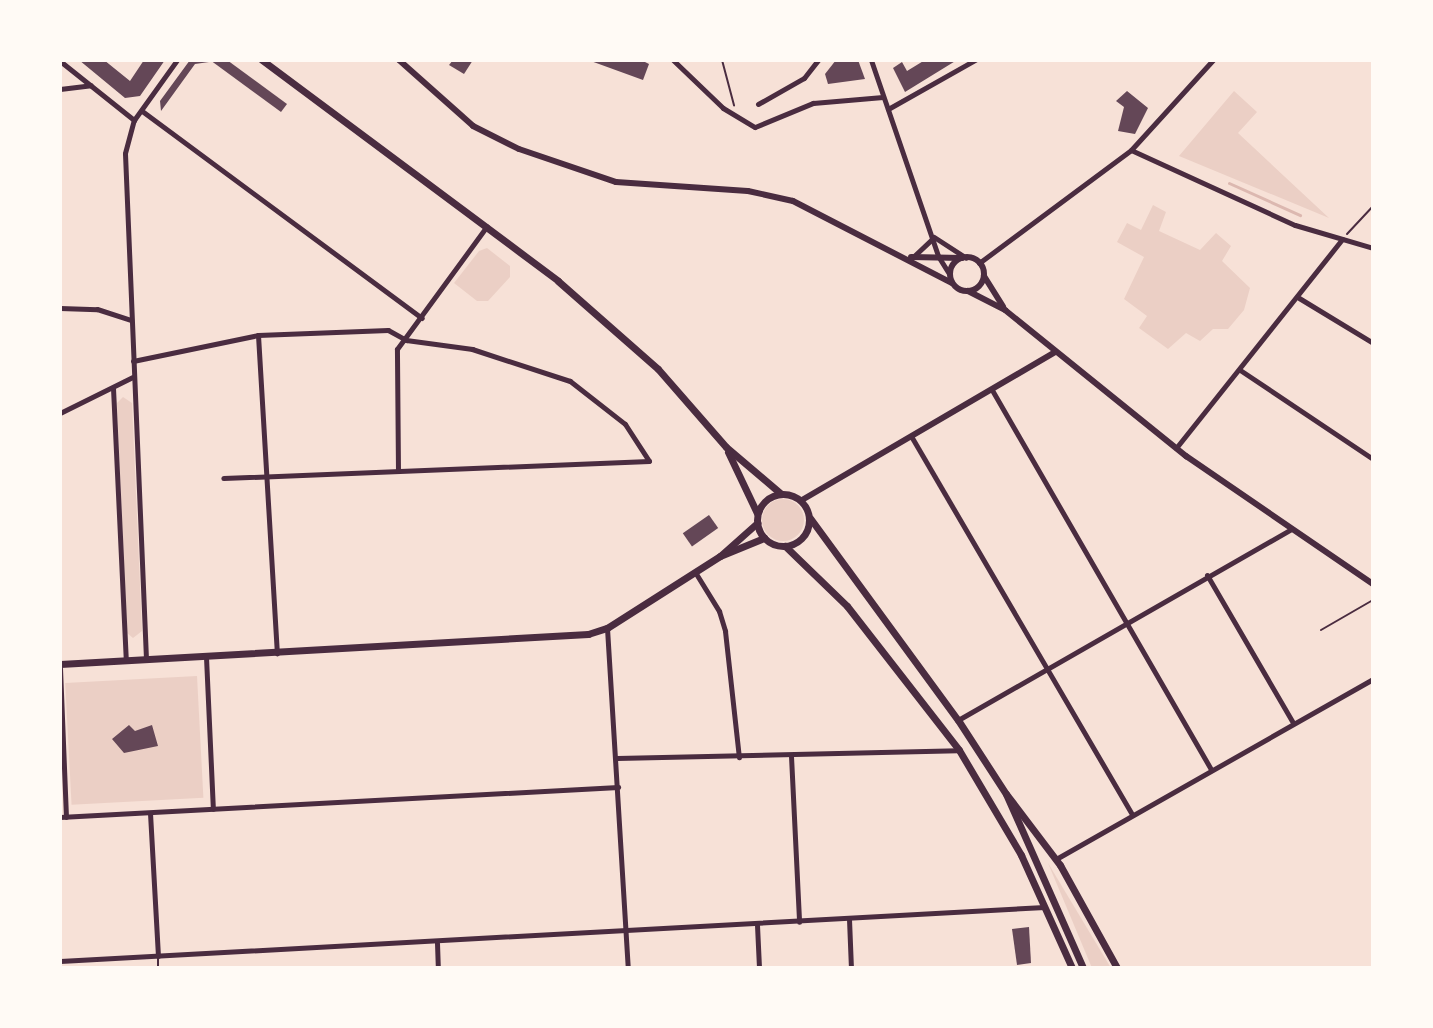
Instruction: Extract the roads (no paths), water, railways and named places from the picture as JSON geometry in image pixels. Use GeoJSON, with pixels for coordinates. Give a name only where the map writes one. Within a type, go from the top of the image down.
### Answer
{"type":"FeatureCollection","features":[{"type":"Feature","properties":{"kind":"main road"},"geometry":{"type":"LineString","coordinates":[[262,60],[487,225],[619,332],[726,447],[780,493],[802,500],[810,518],[958,720],[1006,794],[1056,859],[1117,968]]}},
{"type":"Feature","properties":{"kind":"main road"},"geometry":{"type":"LineString","coordinates":[[726,447],[764,538]]}},
{"type":"Feature","properties":{"kind":"main road"},"geometry":{"type":"LineString","coordinates":[[720,556],[757,518],[765,500],[780,493]]}},
{"type":"Feature","properties":{"kind":"main road"},"geometry":{"type":"LineString","coordinates":[[785,546],[805,535],[810,518]]}},
{"type":"Feature","properties":{"kind":"main road"},"geometry":{"type":"LineString","coordinates":[[60,666],[561,638],[607,628],[720,556],[764,538],[785,546],[847,606],[959,750],[993,802],[1046,907],[1072,968]]}},
{"type":"Feature","properties":{"kind":"main road"},"geometry":{"type":"LineString","coordinates":[[1006,794],[1083,968]]}},
{"type":"Feature","properties":{"kind":"street"},"geometry":{"type":"LineString","coordinates":[[146,660],[125,153],[134,120],[177,60]]}},
{"type":"Feature","properties":{"kind":"street"},"geometry":{"type":"LineString","coordinates":[[399,60],[473,126],[544,159],[637,186],[748,191],[793,201],[911,257],[952,283],[1005,310],[1176,448],[1373,584]]}},
{"type":"Feature","properties":{"kind":"street"},"geometry":{"type":"LineString","coordinates":[[673,60],[723,108],[755,127],[813,103],[883,97]]}},
{"type":"Feature","properties":{"kind":"street"},"geometry":{"type":"LineString","coordinates":[[758,104],[795,84],[818,60]]}},
{"type":"Feature","properties":{"kind":"street"},"geometry":{"type":"LineString","coordinates":[[871,60],[938,256],[952,283]]}},
{"type":"Feature","properties":{"kind":"street"},"geometry":{"type":"LineString","coordinates":[[888,109],[975,60]]}},
{"type":"Feature","properties":{"kind":"street"},"geometry":{"type":"LineString","coordinates":[[979,263],[1131,150],[1213,60]]}},
{"type":"Feature","properties":{"kind":"street"},"geometry":{"type":"LineString","coordinates":[[60,61],[134,120]]}},
{"type":"Feature","properties":{"kind":"street"},"geometry":{"type":"LineString","coordinates":[[60,89],[92,85]]}},
{"type":"Feature","properties":{"kind":"street"},"geometry":{"type":"LineString","coordinates":[[142,111],[422,318]]}},
{"type":"Feature","properties":{"kind":"street"},"geometry":{"type":"LineString","coordinates":[[1131,150],[1282,219],[1373,248]]}},
{"type":"Feature","properties":{"kind":"street"},"geometry":{"type":"LineString","coordinates":[[398,471],[397,349],[487,225]]}},
{"type":"Feature","properties":{"kind":"street"},"geometry":{"type":"LineString","coordinates":[[911,257],[925,250],[934,237]]}},
{"type":"Feature","properties":{"kind":"street"},"geometry":{"type":"LineString","coordinates":[[934,237],[964,258]]}},
{"type":"Feature","properties":{"kind":"street"},"geometry":{"type":"LineString","coordinates":[[1176,448],[1342,239]]}},
{"type":"Feature","properties":{"kind":"street"},"geometry":{"type":"LineString","coordinates":[[911,257],[964,258],[979,263],[1005,310]]}},
{"type":"Feature","properties":{"kind":"street"},"geometry":{"type":"LineString","coordinates":[[950,275],[964,258]]}},
{"type":"Feature","properties":{"kind":"street"},"geometry":{"type":"LineString","coordinates":[[968,291],[980,285],[983,271]]}},
{"type":"Feature","properties":{"kind":"street"},"geometry":{"type":"LineString","coordinates":[[1298,298],[1373,343]]}},
{"type":"Feature","properties":{"kind":"street"},"geometry":{"type":"LineString","coordinates":[[60,308],[97,309],[131,320]]}},
{"type":"Feature","properties":{"kind":"street"},"geometry":{"type":"LineString","coordinates":[[133,361],[258,335],[388,330],[406,340],[472,349],[570,381],[625,424],[649,461],[223,478]]}},
{"type":"Feature","properties":{"kind":"street"},"geometry":{"type":"LineString","coordinates":[[258,335],[277,653]]}},
{"type":"Feature","properties":{"kind":"street"},"geometry":{"type":"LineString","coordinates":[[802,500],[1055,352]]}},
{"type":"Feature","properties":{"kind":"street"},"geometry":{"type":"LineString","coordinates":[[1240,370],[1373,459]]}},
{"type":"Feature","properties":{"kind":"street"},"geometry":{"type":"LineString","coordinates":[[60,413],[133,377]]}},
{"type":"Feature","properties":{"kind":"street"},"geometry":{"type":"LineString","coordinates":[[113,388],[126,661]]}},
{"type":"Feature","properties":{"kind":"street"},"geometry":{"type":"LineString","coordinates":[[992,390],[1211,770]]}},
{"type":"Feature","properties":{"kind":"street"},"geometry":{"type":"LineString","coordinates":[[911,436],[1132,814]]}},
{"type":"Feature","properties":{"kind":"street"},"geometry":{"type":"LineString","coordinates":[[958,720],[1291,529]]}},
{"type":"Feature","properties":{"kind":"street"},"geometry":{"type":"LineString","coordinates":[[695,572],[711,594],[725,631],[739,757]]}},
{"type":"Feature","properties":{"kind":"street"},"geometry":{"type":"LineString","coordinates":[[1207,575],[1293,723]]}},
{"type":"Feature","properties":{"kind":"street"},"geometry":{"type":"LineString","coordinates":[[607,628],[628,968]]}},
{"type":"Feature","properties":{"kind":"street"},"geometry":{"type":"LineString","coordinates":[[206,657],[213,809]]}},
{"type":"Feature","properties":{"kind":"street"},"geometry":{"type":"LineString","coordinates":[[60,666],[63,817],[618,787]]}},
{"type":"Feature","properties":{"kind":"street"},"geometry":{"type":"LineString","coordinates":[[1056,859],[1373,679]]}},
{"type":"Feature","properties":{"kind":"street"},"geometry":{"type":"LineString","coordinates":[[617,758],[959,750]]}},
{"type":"Feature","properties":{"kind":"street"},"geometry":{"type":"LineString","coordinates":[[791,756],[799,922]]}},
{"type":"Feature","properties":{"kind":"street"},"geometry":{"type":"LineString","coordinates":[[150,813],[158,956]]}},
{"type":"Feature","properties":{"kind":"street"},"geometry":{"type":"LineString","coordinates":[[60,961],[437,943],[1046,907]]}},
{"type":"Feature","properties":{"kind":"street"},"geometry":{"type":"LineString","coordinates":[[849,919],[851,968]]}},
{"type":"Feature","properties":{"kind":"street"},"geometry":{"type":"LineString","coordinates":[[757,925],[759,968]]}},
{"type":"Feature","properties":{"kind":"street"},"geometry":{"type":"LineString","coordinates":[[437,943],[438,968]]}},
{"type":"Feature","properties":{"kind":"lane"},"geometry":{"type":"LineString","coordinates":[[1321,630],[1373,600]]}},
{"type":"Feature","properties":{"kind":"lane"},"geometry":{"type":"LineString","coordinates":[[158,956],[158,968]]}},
{"type":"Feature","properties":{"kind":"waterway"},"geometry":{"type":"LineString","coordinates":[[1229,183],[1300,215]]}}]}
